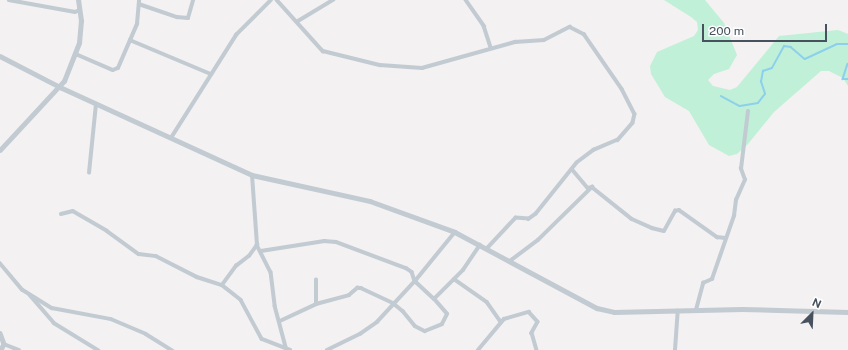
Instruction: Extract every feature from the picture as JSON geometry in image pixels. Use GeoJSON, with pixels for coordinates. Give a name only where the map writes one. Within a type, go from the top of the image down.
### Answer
{"type":"FeatureCollection","features":[{"type":"Feature","properties":{"kind":"street"},"geometry":{"type":"LineString","coordinates":[[9,0],[74,12],[80,10]]}},
{"type":"Feature","properties":{"kind":"street"},"geometry":{"type":"LineString","coordinates":[[0,150],[60,87],[76,54],[80,32],[80,10],[78,0]]}},
{"type":"Feature","properties":{"kind":"street"},"geometry":{"type":"LineString","coordinates":[[76,54],[115,70],[137,24],[139,2],[177,17],[188,18],[193,0]]}},
{"type":"Feature","properties":{"kind":"street"},"geometry":{"type":"LineString","coordinates":[[171,138],[239,30],[271,0]]}},
{"type":"Feature","properties":{"kind":"street"},"geometry":{"type":"LineString","coordinates":[[277,0],[298,21],[324,51],[380,65],[422,68],[491,48],[529,40],[544,40],[574,27],[584,34],[607,65],[635,114],[635,119],[618,140],[594,150],[572,169],[536,214],[529,219],[516,218],[488,249]]}},
{"type":"Feature","properties":{"kind":"street"},"geometry":{"type":"LineString","coordinates":[[298,21],[333,0]]}},
{"type":"Feature","properties":{"kind":"street"},"geometry":{"type":"LineString","coordinates":[[466,0],[484,26],[491,48]]}},
{"type":"Feature","properties":{"kind":"street"},"geometry":{"type":"LineString","coordinates":[[130,40],[211,74]]}},
{"type":"Feature","properties":{"kind":"street"},"geometry":{"type":"LineString","coordinates":[[0,56],[60,87],[252,175],[370,201],[455,232],[598,308],[614,312],[696,310],[818,310],[848,312]]}},
{"type":"Feature","properties":{"kind":"street"},"geometry":{"type":"LineString","coordinates":[[88,173],[96,104]]}},
{"type":"Feature","properties":{"kind":"street"},"geometry":{"type":"LineString","coordinates":[[696,310],[702,286],[712,279],[725,238],[734,216],[736,200],[745,180],[741,169],[748,111]]}},
{"type":"Feature","properties":{"kind":"street"},"geometry":{"type":"LineString","coordinates":[[572,169],[588,188],[592,187],[632,219],[652,228],[664,231],[675,211],[679,210],[717,237],[725,238]]}},
{"type":"Feature","properties":{"kind":"street"},"geometry":{"type":"LineString","coordinates":[[252,175],[257,245],[271,272],[275,306],[286,347]]}},
{"type":"Feature","properties":{"kind":"street"},"geometry":{"type":"LineString","coordinates":[[510,261],[538,240],[592,187]]}},
{"type":"Feature","properties":{"kind":"street"},"geometry":{"type":"LineString","coordinates":[[61,214],[73,212],[107,231],[139,254],[156,256],[197,277],[222,285],[241,300],[262,339],[286,347],[290,350]]}},
{"type":"Feature","properties":{"kind":"street"},"geometry":{"type":"LineString","coordinates":[[327,350],[368,329],[415,281],[455,232]]}},
{"type":"Feature","properties":{"kind":"street"},"geometry":{"type":"LineString","coordinates":[[261,251],[324,242],[336,242],[406,268],[412,272],[415,281],[446,311],[446,318],[442,324],[425,331],[415,326],[403,311],[393,303],[361,288],[349,295],[316,304],[280,321]]}},
{"type":"Feature","properties":{"kind":"street"},"geometry":{"type":"LineString","coordinates":[[222,285],[236,266],[249,256],[257,245]]}},
{"type":"Feature","properties":{"kind":"street"},"geometry":{"type":"LineString","coordinates":[[434,299],[463,270],[480,245]]}},
{"type":"Feature","properties":{"kind":"street"},"geometry":{"type":"LineString","coordinates":[[0,263],[54,323],[98,350]]}},
{"type":"Feature","properties":{"kind":"street"},"geometry":{"type":"LineString","coordinates":[[454,279],[487,302],[501,322]]}},
{"type":"Feature","properties":{"kind":"street"},"geometry":{"type":"LineString","coordinates":[[316,280],[316,304]]}},
{"type":"Feature","properties":{"kind":"street"},"geometry":{"type":"LineString","coordinates":[[23,290],[52,308],[111,319],[146,334],[172,350]]}},
{"type":"Feature","properties":{"kind":"street"},"geometry":{"type":"LineString","coordinates":[[675,350],[678,311]]}},
{"type":"Feature","properties":{"kind":"street"},"geometry":{"type":"LineString","coordinates":[[478,350],[501,322],[507,317],[529,312],[538,322],[532,333],[538,350]]}},
{"type":"Feature","properties":{"kind":"street"},"geometry":{"type":"LineString","coordinates":[[0,333],[4,344],[10,348],[19,350]]}},
{"type":"Feature","properties":{"kind":"street"},"geometry":{"type":"LineString","coordinates":[[1,350],[4,344]]}},
{"type":"Feature","properties":{"kind":"green space"},"geometry":{"type":"Polygon","coordinates":[[[664,0],[705,0],[724,23],[737,55],[729,69],[714,74],[708,80],[713,86],[730,90],[737,87],[779,36],[838,30],[848,34],[848,86],[843,78],[829,71],[821,71],[774,112],[748,144],[737,154],[729,156],[709,145],[689,111],[665,97],[651,74],[650,66],[657,52],[694,36],[698,30],[697,22],[664,0]]]}},
{"type":"Feature","properties":{"kind":"waterway"},"geometry":{"type":"LineString","coordinates":[[721,96],[740,106],[758,103],[765,94],[761,82],[763,71],[772,68],[784,46],[791,47],[805,59],[837,44],[848,44]]}},
{"type":"Feature","properties":{"kind":"waterway"},"geometry":{"type":"LineString","coordinates":[[848,64],[843,79],[848,79]]}}]}
